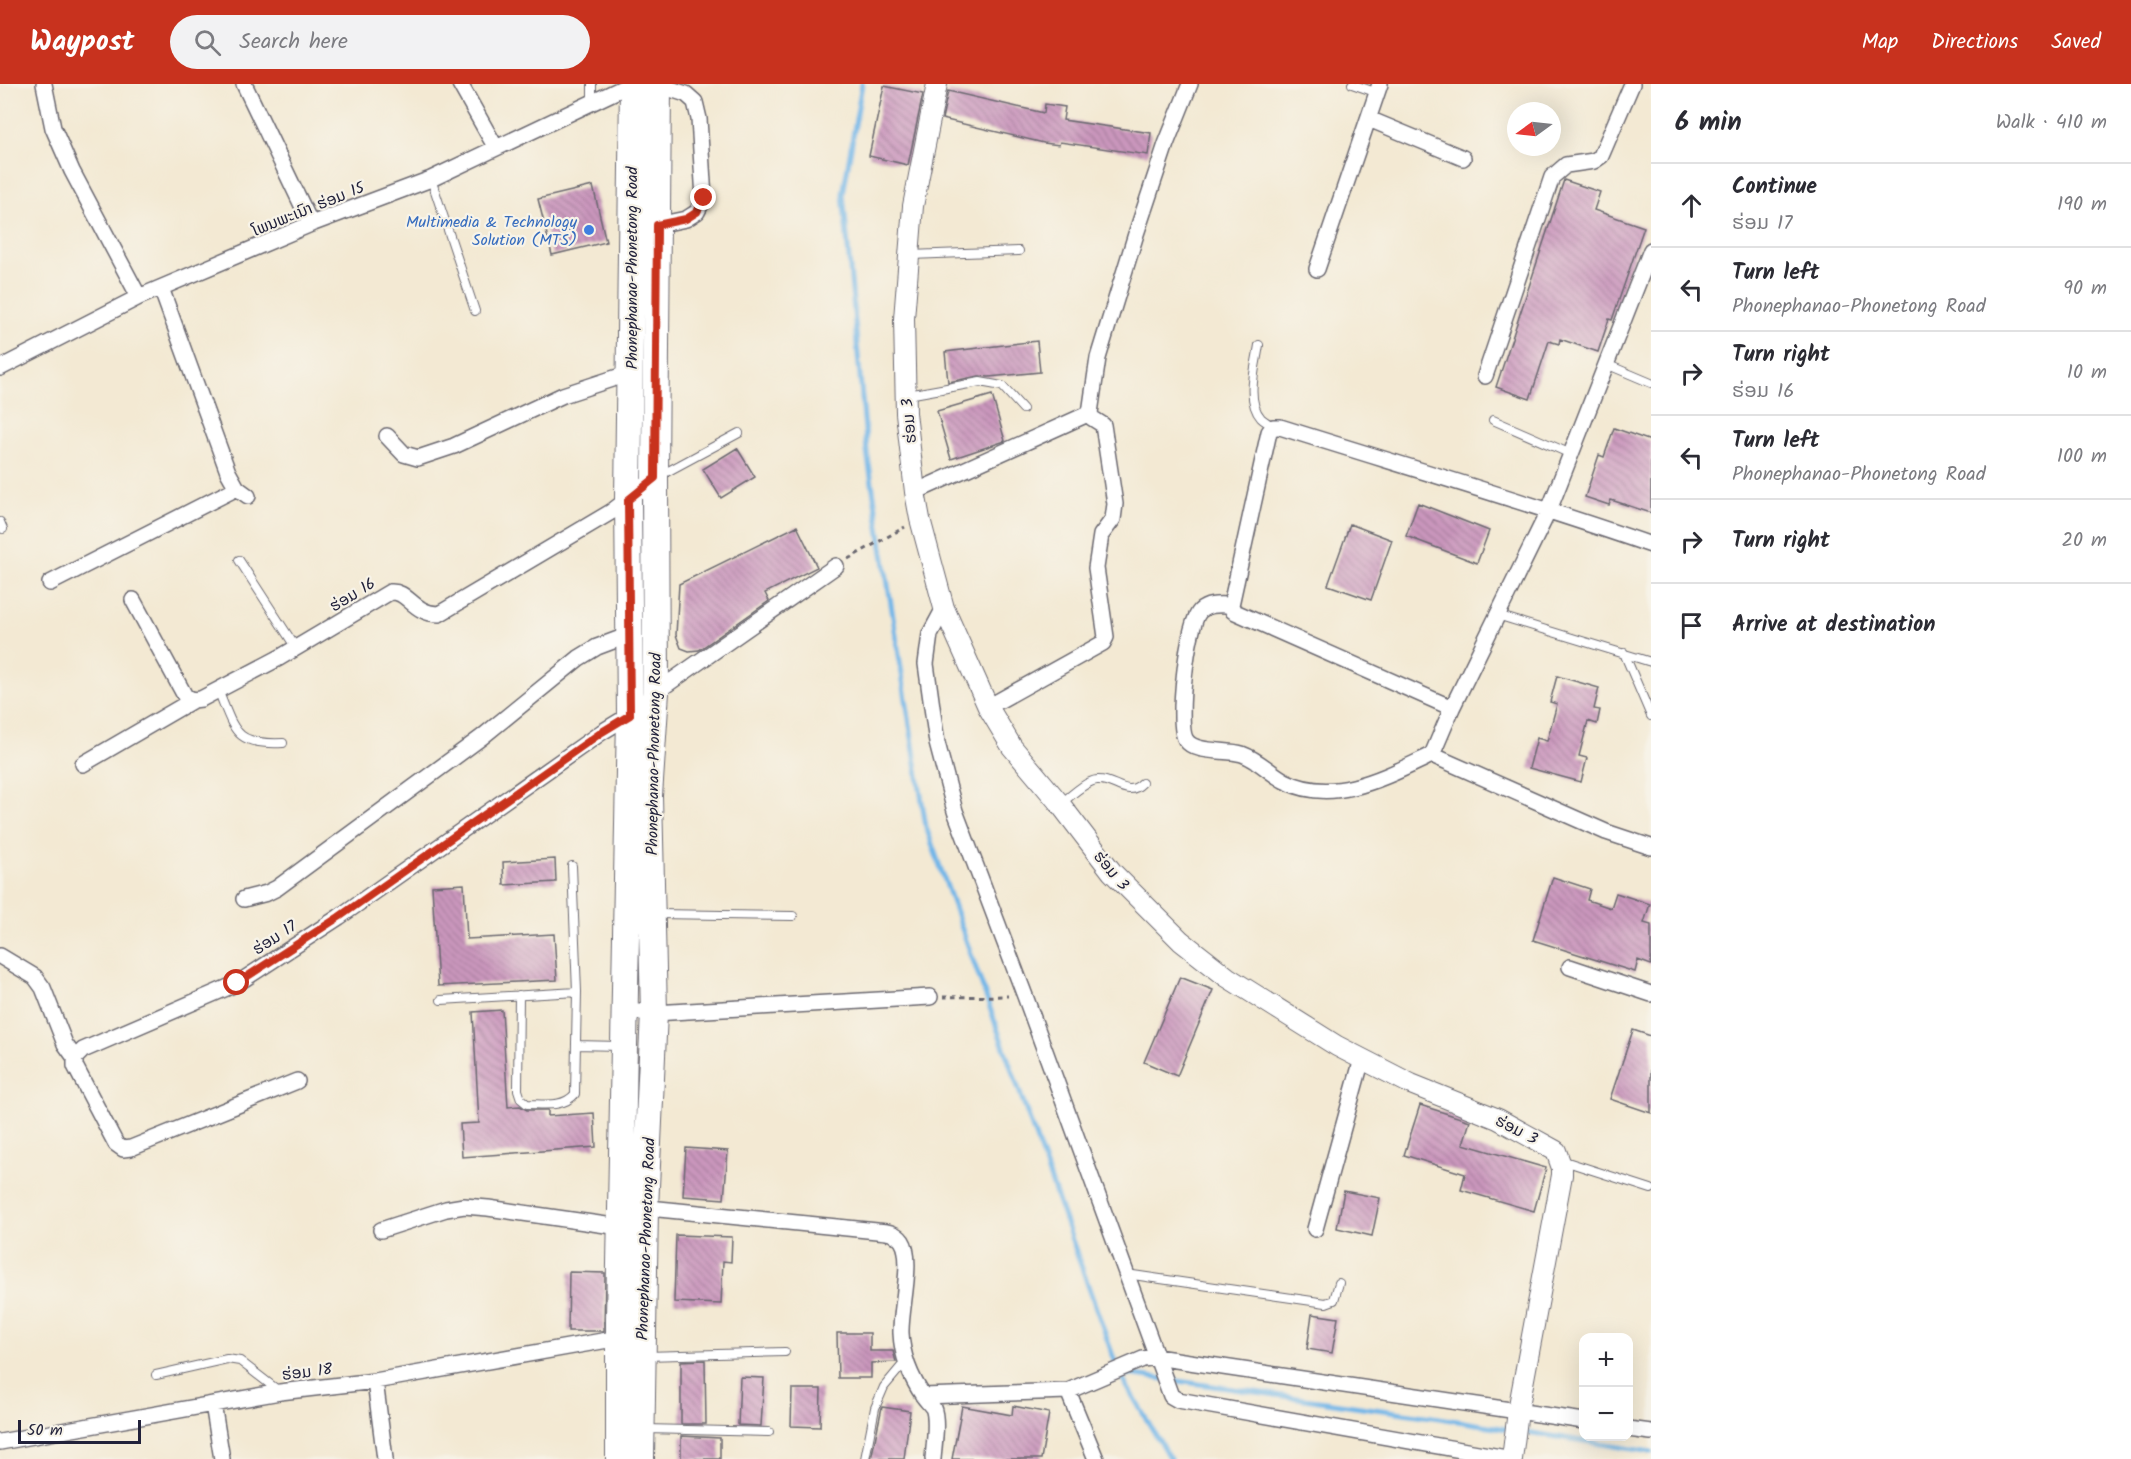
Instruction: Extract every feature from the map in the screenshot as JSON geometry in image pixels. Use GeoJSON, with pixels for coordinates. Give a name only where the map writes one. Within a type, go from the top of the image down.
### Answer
{"type":"FeatureCollection","features":[{"type":"Feature","properties":{"kind":"main road","name":"Phonephanao-Phonetong Road"},"geometry":{"type":"LineString","coordinates":[[619,1459],[619,1338],[629,1214],[654,1014],[652,914],[630,715],[628,500],[632,84]]}},
{"type":"Feature","properties":{"kind":"main road","name":"Phonephanao-Phonetong Road"},"geometry":{"type":"LineString","coordinates":[[641,1459],[642,1357],[629,1214],[624,1011],[639,796],[656,692],[657,84]]}},
{"type":"Feature","properties":{"kind":"street"},"geometry":{"type":"LineString","coordinates":[[44,84],[53,128],[72,171],[139,297]]}},
{"type":"Feature","properties":{"kind":"street"},"geometry":{"type":"LineString","coordinates":[[244,84],[311,224]]}},
{"type":"Feature","properties":{"kind":"street"},"geometry":{"type":"LineString","coordinates":[[460,84],[496,148]]}},
{"type":"Feature","properties":{"kind":"street","name":"ໂພນພະເນົາ ຮ່ອມ 15"},"geometry":{"type":"LineString","coordinates":[[0,368],[139,297],[311,224],[431,179],[632,84]]}},
{"type":"Feature","properties":{"kind":"street"},"geometry":{"type":"LineString","coordinates":[[657,84],[686,94],[695,102],[699,119],[704,198],[697,212],[686,219],[657,225]]}},
{"type":"Feature","properties":{"kind":"street","name":"ຮ່ອມ 3"},"geometry":{"type":"LineString","coordinates":[[937,84],[913,206],[903,319],[906,395],[915,492],[920,519],[944,608],[988,707],[1012,747],[1060,804],[1112,872],[1180,942],[1227,977],[1337,1046],[1411,1084],[1498,1119],[1550,1147],[1556,1151],[1560,1160]]}},
{"type":"Feature","properties":{"kind":"street"},"geometry":{"type":"LineString","coordinates":[[988,707],[1103,643],[1106,637],[1096,568],[1101,535],[1113,519],[1115,504],[1103,425],[1092,418],[1090,413],[1098,358],[1166,144],[1190,84]]}},
{"type":"Feature","properties":{"kind":"street"},"geometry":{"type":"LineString","coordinates":[[1485,376],[1552,177],[1566,165],[1594,161],[1602,156],[1632,84]]}},
{"type":"Feature","properties":{"kind":"street"},"geometry":{"type":"LineString","coordinates":[[1317,269],[1379,88]]}},
{"type":"Feature","properties":{"kind":"street"},"geometry":{"type":"LineString","coordinates":[[1369,119],[1463,158]]}},
{"type":"Feature","properties":{"kind":"street"},"geometry":{"type":"LineString","coordinates":[[1231,605],[1211,605],[1200,612],[1193,624],[1187,645],[1182,713],[1184,738],[1189,744],[1241,753],[1262,763],[1284,780],[1310,790],[1340,791],[1379,780],[1432,756],[1452,708],[1549,510],[1651,250]]}},
{"type":"Feature","properties":{"kind":"street"},"geometry":{"type":"LineString","coordinates":[[50,583],[243,492],[225,463],[161,288]]}},
{"type":"Feature","properties":{"kind":"street"},"geometry":{"type":"LineString","coordinates":[[387,436],[404,454],[418,458],[454,446],[563,395],[630,373]]}},
{"type":"Feature","properties":{"kind":"street"},"geometry":{"type":"LineString","coordinates":[[915,492],[1090,413]]}},
{"type":"Feature","properties":{"kind":"street"},"geometry":{"type":"LineString","coordinates":[[1452,708],[1233,611],[1231,605],[1269,432],[1273,427],[1280,427],[1549,510],[1651,545]]}},
{"type":"Feature","properties":{"kind":"street","name":"ຮ່ອມ 16"},"geometry":{"type":"LineString","coordinates":[[83,764],[193,700],[201,699],[296,648],[390,592],[400,593],[420,611],[439,614],[628,500],[655,478]]}},
{"type":"Feature","properties":{"kind":"street"},"geometry":{"type":"LineString","coordinates":[[656,692],[836,566]]}},
{"type":"Feature","properties":{"kind":"street"},"geometry":{"type":"LineString","coordinates":[[133,600],[182,692],[193,700]]}},
{"type":"Feature","properties":{"kind":"street"},"geometry":{"type":"LineString","coordinates":[[944,608],[930,634],[926,664],[937,743],[955,812],[1126,1274],[1153,1362],[1171,1396],[1178,1400],[1513,1457],[1518,1415],[1562,1175],[1560,1160]]}},
{"type":"Feature","properties":{"kind":"street"},"geometry":{"type":"LineString","coordinates":[[243,899],[277,888],[482,737],[579,658],[597,647],[629,634]]}},
{"type":"Feature","properties":{"kind":"street","name":"ຮ່ອມ 17"},"geometry":{"type":"LineString","coordinates":[[75,1058],[83,1050],[237,983],[339,917],[592,739],[630,715]]}},
{"type":"Feature","properties":{"kind":"street"},"geometry":{"type":"LineString","coordinates":[[1432,756],[1606,832],[1651,847]]}},
{"type":"Feature","properties":{"kind":"street"},"geometry":{"type":"LineString","coordinates":[[0,956],[34,977],[43,988],[65,1044],[75,1058],[75,1066],[116,1144],[123,1149],[131,1148],[297,1081]]}},
{"type":"Feature","properties":{"kind":"street"},"geometry":{"type":"LineString","coordinates":[[1570,967],[1651,994]]}},
{"type":"Feature","properties":{"kind":"street"},"geometry":{"type":"LineString","coordinates":[[624,1011],[654,1014],[930,997]]}},
{"type":"Feature","properties":{"kind":"street"},"geometry":{"type":"LineString","coordinates":[[1315,1229],[1362,1059]]}},
{"type":"Feature","properties":{"kind":"street"},"geometry":{"type":"LineString","coordinates":[[381,1230],[446,1209],[464,1206],[629,1214],[891,1233],[902,1241],[907,1258],[901,1332],[905,1362],[923,1396],[933,1409],[935,1418],[933,1459]]}},
{"type":"Feature","properties":{"kind":"street","name":"ຮ່ອມ 18"},"geometry":{"type":"LineString","coordinates":[[0,1442],[280,1392],[375,1381],[619,1338]]}},
{"type":"Feature","properties":{"kind":"street"},"geometry":{"type":"LineString","coordinates":[[923,1396],[1072,1388],[1153,1362],[1518,1415],[1579,1421]]}},
{"type":"Feature","properties":{"kind":"street"},"geometry":{"type":"LineString","coordinates":[[375,1381],[385,1459]]}},
{"type":"Feature","properties":{"kind":"street"},"geometry":{"type":"LineString","coordinates":[[1072,1388],[1096,1459]]}},
{"type":"Feature","properties":{"kind":"street"},"geometry":{"type":"LineString","coordinates":[[213,1404],[222,1459]]}},
{"type":"Feature","properties":{"kind":"street"},"geometry":{"type":"LineString","coordinates":[[1633,1430],[1651,1432]]}},
{"type":"Feature","properties":{"kind":"lane"},"geometry":{"type":"LineString","coordinates":[[592,84],[592,101]]}},
{"type":"Feature","properties":{"kind":"lane"},"geometry":{"type":"LineString","coordinates":[[1352,84],[1379,88]]}},
{"type":"Feature","properties":{"kind":"lane"},"geometry":{"type":"LineString","coordinates":[[431,179],[475,311]]}},
{"type":"Feature","properties":{"kind":"lane"},"geometry":{"type":"LineString","coordinates":[[909,255],[1019,251]]}},
{"type":"Feature","properties":{"kind":"lane"},"geometry":{"type":"LineString","coordinates":[[1259,345],[1252,390],[1260,417],[1273,427]]}},
{"type":"Feature","properties":{"kind":"lane"},"geometry":{"type":"LineString","coordinates":[[1606,364],[1651,383]]}},
{"type":"Feature","properties":{"kind":"lane"},"geometry":{"type":"LineString","coordinates":[[906,395],[980,382],[1002,386],[1023,409]]}},
{"type":"Feature","properties":{"kind":"lane"},"geometry":{"type":"LineString","coordinates":[[1493,420],[1571,454]]}},
{"type":"Feature","properties":{"kind":"lane"},"geometry":{"type":"LineString","coordinates":[[655,478],[739,433]]}},
{"type":"Feature","properties":{"kind":"lane"},"geometry":{"type":"LineString","coordinates":[[239,560],[296,648]]}},
{"type":"Feature","properties":{"kind":"lane"},"geometry":{"type":"LineString","coordinates":[[1497,615],[1651,662]]}},
{"type":"Feature","properties":{"kind":"lane"},"geometry":{"type":"LineString","coordinates":[[1624,653],[1651,716]]}},
{"type":"Feature","properties":{"kind":"lane"},"geometry":{"type":"LineString","coordinates":[[218,690],[234,728],[248,741],[261,744],[283,743]]}},
{"type":"Feature","properties":{"kind":"lane"},"geometry":{"type":"LineString","coordinates":[[1060,804],[1095,780],[1103,780],[1130,790],[1137,789],[1142,783]]}},
{"type":"Feature","properties":{"kind":"lane"},"geometry":{"type":"LineString","coordinates":[[519,995],[518,1090],[521,1099],[527,1104],[561,1104],[570,1100],[575,1094],[577,992],[572,866]]}},
{"type":"Feature","properties":{"kind":"lane"},"geometry":{"type":"LineString","coordinates":[[652,914],[793,916]]}},
{"type":"Feature","properties":{"kind":"lane"},"geometry":{"type":"LineString","coordinates":[[441,1000],[577,992]]}},
{"type":"Feature","properties":{"kind":"lane"},"geometry":{"type":"LineString","coordinates":[[576,1045],[624,1046]]}},
{"type":"Feature","properties":{"kind":"lane"},"geometry":{"type":"LineString","coordinates":[[1560,1160],[1651,1189]]}},
{"type":"Feature","properties":{"kind":"lane"},"geometry":{"type":"LineString","coordinates":[[1126,1274],[1326,1303],[1334,1300],[1339,1283]]}},
{"type":"Feature","properties":{"kind":"lane"},"geometry":{"type":"LineString","coordinates":[[642,1357],[785,1352]]}},
{"type":"Feature","properties":{"kind":"lane"},"geometry":{"type":"LineString","coordinates":[[156,1375],[227,1359],[240,1361],[280,1392]]}},
{"type":"Feature","properties":{"kind":"lane"},"geometry":{"type":"LineString","coordinates":[[865,1459],[875,1408],[884,1387],[905,1362]]}},
{"type":"Feature","properties":{"kind":"lane"},"geometry":{"type":"LineString","coordinates":[[641,1428],[769,1432]]}},
{"type":"Feature","properties":{"kind":"path"},"geometry":{"type":"LineString","coordinates":[[836,566],[908,526]]}},
{"type":"Feature","properties":{"kind":"path"},"geometry":{"type":"LineString","coordinates":[[930,997],[1025,996]]}},
{"type":"Feature","properties":{"kind":"building"},"geometry":{"type":"Polygon","coordinates":[[[884,86],[923,94],[908,165],[869,156],[884,86]]]}},
{"type":"Feature","properties":{"kind":"building"},"geometry":{"type":"Polygon","coordinates":[[[948,91],[1044,113],[1045,104],[1065,107],[1063,120],[1151,133],[1148,155],[1060,142],[1059,145],[1044,143],[942,119],[948,91]]]}},
{"type":"Feature","properties":{"kind":"building"},"geometry":{"type":"Polygon","coordinates":[[[1564,180],[1600,192],[1594,210],[1644,227],[1612,320],[1609,319],[1598,352],[1560,339],[1559,344],[1549,341],[1530,399],[1496,387],[1564,180]]]}},
{"type":"Feature","properties":{"kind":"building"},"geometry":{"type":"Polygon","coordinates":[[[593,186],[606,242],[552,255],[538,199],[593,186]]]}},
{"type":"Feature","properties":{"kind":"building"},"geometry":{"type":"Polygon","coordinates":[[[1037,341],[1040,372],[979,376],[948,382],[945,352],[1037,341]]]}},
{"type":"Feature","properties":{"kind":"building"},"geometry":{"type":"Polygon","coordinates":[[[992,395],[1005,441],[951,459],[937,411],[992,395]]]}},
{"type":"Feature","properties":{"kind":"building"},"geometry":{"type":"Polygon","coordinates":[[[1614,428],[1651,441],[1651,513],[1611,500],[1609,505],[1585,497],[1599,455],[1604,457],[1614,428]]]}},
{"type":"Feature","properties":{"kind":"building"},"geometry":{"type":"Polygon","coordinates":[[[737,448],[755,477],[721,498],[703,469],[737,448]]]}},
{"type":"Feature","properties":{"kind":"building"},"geometry":{"type":"Polygon","coordinates":[[[1418,503],[1489,531],[1477,563],[1406,536],[1418,503]]]}},
{"type":"Feature","properties":{"kind":"building"},"geometry":{"type":"Polygon","coordinates":[[[1350,524],[1392,540],[1371,600],[1328,585],[1350,524]]]}},
{"type":"Feature","properties":{"kind":"building"},"geometry":{"type":"Polygon","coordinates":[[[797,526],[817,567],[765,593],[769,601],[699,650],[689,651],[681,648],[676,635],[679,584],[797,526]]]}},
{"type":"Feature","properties":{"kind":"building"},"geometry":{"type":"Polygon","coordinates":[[[1557,676],[1599,688],[1594,709],[1600,710],[1597,724],[1588,721],[1579,756],[1587,758],[1581,782],[1529,768],[1537,738],[1547,741],[1557,704],[1550,702],[1557,676]]]}},
{"type":"Feature","properties":{"kind":"building"},"geometry":{"type":"Polygon","coordinates":[[[555,859],[556,882],[504,885],[503,862],[555,859]]]}},
{"type":"Feature","properties":{"kind":"building"},"geometry":{"type":"Polygon","coordinates":[[[1553,877],[1590,889],[1587,900],[1611,908],[1616,893],[1650,904],[1644,923],[1651,925],[1651,965],[1638,960],[1635,972],[1533,940],[1553,877]]]}},
{"type":"Feature","properties":{"kind":"building"},"geometry":{"type":"Polygon","coordinates":[[[464,884],[467,939],[554,934],[557,980],[438,986],[432,886],[464,884]]]}},
{"type":"Feature","properties":{"kind":"building"},"geometry":{"type":"Polygon","coordinates":[[[1180,977],[1213,990],[1177,1076],[1144,1062],[1180,977]]]}},
{"type":"Feature","properties":{"kind":"building"},"geometry":{"type":"Polygon","coordinates":[[[502,1010],[508,1107],[520,1106],[527,1110],[548,1110],[548,1116],[594,1113],[596,1147],[462,1157],[460,1124],[479,1123],[473,1012],[502,1010]]]}},
{"type":"Feature","properties":{"kind":"building"},"geometry":{"type":"Polygon","coordinates":[[[1633,1030],[1651,1036],[1651,1113],[1610,1099],[1633,1030]]]}},
{"type":"Feature","properties":{"kind":"building"},"geometry":{"type":"Polygon","coordinates":[[[1420,1105],[1470,1121],[1463,1144],[1546,1168],[1534,1211],[1461,1190],[1465,1174],[1404,1155],[1420,1105]]]}},
{"type":"Feature","properties":{"kind":"building"},"geometry":{"type":"Polygon","coordinates":[[[686,1148],[728,1151],[724,1199],[683,1196],[686,1148]]]}},
{"type":"Feature","properties":{"kind":"building"},"geometry":{"type":"Polygon","coordinates":[[[1344,1191],[1380,1198],[1372,1236],[1337,1228],[1344,1191]]]}},
{"type":"Feature","properties":{"kind":"building"},"geometry":{"type":"Polygon","coordinates":[[[676,1235],[732,1237],[731,1262],[723,1261],[721,1304],[674,1302],[676,1235]]]}},
{"type":"Feature","properties":{"kind":"building"},"geometry":{"type":"Polygon","coordinates":[[[569,1272],[605,1273],[604,1331],[568,1331],[569,1272]]]}},
{"type":"Feature","properties":{"kind":"building"},"geometry":{"type":"Polygon","coordinates":[[[1312,1314],[1338,1318],[1332,1353],[1307,1349],[1312,1314]]]}},
{"type":"Feature","properties":{"kind":"building"},"geometry":{"type":"Polygon","coordinates":[[[837,1333],[870,1333],[870,1351],[893,1351],[896,1362],[871,1363],[871,1378],[838,1378],[837,1333]]]}},
{"type":"Feature","properties":{"kind":"building"},"geometry":{"type":"Polygon","coordinates":[[[705,1360],[706,1424],[681,1424],[681,1361],[705,1360]]]}},
{"type":"Feature","properties":{"kind":"building"},"geometry":{"type":"Polygon","coordinates":[[[740,1377],[764,1378],[761,1426],[738,1425],[740,1377]]]}},
{"type":"Feature","properties":{"kind":"building"},"geometry":{"type":"Polygon","coordinates":[[[792,1389],[821,1389],[820,1427],[791,1426],[792,1389]]]}},
{"type":"Feature","properties":{"kind":"building"},"geometry":{"type":"Polygon","coordinates":[[[962,1406],[1012,1415],[1013,1406],[1049,1413],[1041,1459],[952,1459],[962,1406]]]}},
{"type":"Feature","properties":{"kind":"building"},"geometry":{"type":"Polygon","coordinates":[[[882,1407],[910,1411],[904,1459],[871,1459],[882,1407]]]}},
{"type":"Feature","properties":{"kind":"building"},"geometry":{"type":"Polygon","coordinates":[[[681,1436],[720,1438],[720,1459],[681,1459],[681,1436]]]}},
{"type":"Feature","properties":{"kind":"waterway"},"geometry":{"type":"LineString","coordinates":[[862,84],[843,194],[867,451],[926,827],[1119,1373],[1170,1459]]}},
{"type":"Feature","properties":{"kind":"waterway"},"geometry":{"type":"LineString","coordinates":[[1121,1373],[1439,1418],[1651,1452]]}},
{"type":"Feature","properties":{"kind":"place","name":"Multimedia & Technology Solution (MTS)"},"geometry":{"type":"Point","coordinates":[589,230]}},
{"type":"Feature","properties":{"kind":"route"},"geometry":{"type":"LineString","coordinates":[[237,983],[339,917],[602,732],[630,715],[628,500],[655,478],[657,225],[686,219],[697,212],[704,198]]}}]}
